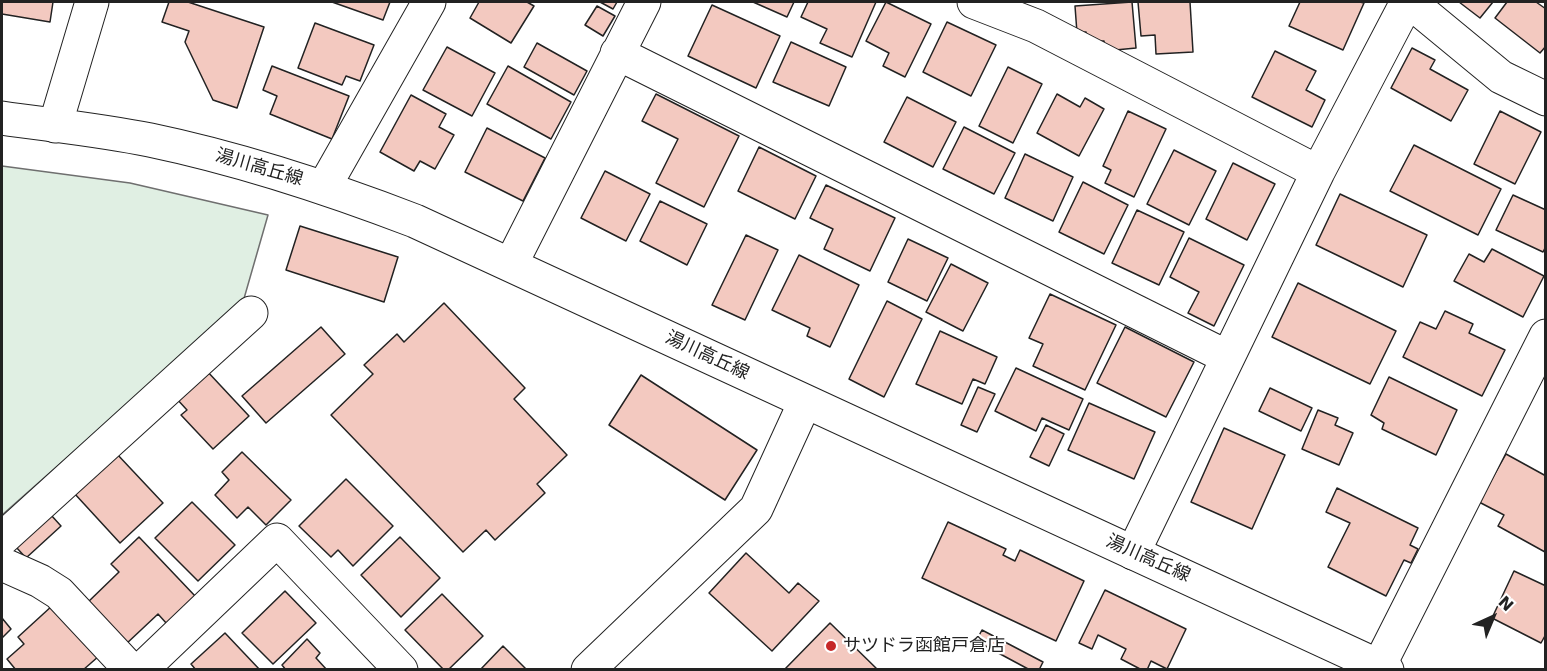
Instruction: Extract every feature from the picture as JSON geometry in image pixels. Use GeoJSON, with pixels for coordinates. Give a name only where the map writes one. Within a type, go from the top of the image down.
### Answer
{"type":"FeatureCollection","features":[{"type":"Feature","properties":{"kind":"street"},"geometry":{"type":"LineString","coordinates":[[54,126],[92,2]]}},
{"type":"Feature","properties":{"kind":"street"},"geometry":{"type":"LineString","coordinates":[[324,187],[429,2]]}},
{"type":"Feature","properties":{"kind":"street"},"geometry":{"type":"LineString","coordinates":[[511,264],[644,2]]}},
{"type":"Feature","properties":{"kind":"street"},"geometry":{"type":"LineString","coordinates":[[974,2],[1036,26],[1318,172]]}},
{"type":"Feature","properties":{"kind":"street"},"geometry":{"type":"LineString","coordinates":[[1133,553],[1318,172],[1409,2],[1501,78],[1545,99]]}},
{"type":"Feature","properties":{"kind":"street"},"geometry":{"type":"LineString","coordinates":[[617,53],[1227,357]]}},
{"type":"Feature","properties":{"kind":"street","name":"湯川高丘線"},"geometry":{"type":"LineString","coordinates":[[2,118],[148,140],[221,157],[324,187],[416,221],[1383,668]]}},
{"type":"Feature","properties":{"kind":"street"},"geometry":{"type":"LineString","coordinates":[[2,539],[251,313]]}},
{"type":"Feature","properties":{"kind":"street"},"geometry":{"type":"LineString","coordinates":[[1383,668],[1544,344]]}},
{"type":"Feature","properties":{"kind":"street"},"geometry":{"type":"LineString","coordinates":[[588,669],[756,509],[805,402]]}},
{"type":"Feature","properties":{"kind":"street"},"geometry":{"type":"LineString","coordinates":[[141,669],[277,540],[400,669]]}},
{"type":"Feature","properties":{"kind":"street"},"geometry":{"type":"LineString","coordinates":[[2,564],[40,581],[59,593],[131,669]]}},
{"type":"Feature","properties":{"kind":"green space"},"geometry":{"type":"Polygon","coordinates":[[[2,166],[130,183],[268,215],[243,302],[2,515],[2,166]]]}},
{"type":"Feature","properties":{"kind":"building"},"geometry":{"type":"Polygon","coordinates":[[[2,2],[53,2],[50,22],[2,14],[2,2]]]}},
{"type":"Feature","properties":{"kind":"building"},"geometry":{"type":"Polygon","coordinates":[[[169,2],[188,2],[264,27],[237,108],[213,100],[185,42],[189,31],[162,22],[169,2]]]}},
{"type":"Feature","properties":{"kind":"building"},"geometry":{"type":"Polygon","coordinates":[[[332,2],[390,2],[383,20],[332,2]]]}},
{"type":"Feature","properties":{"kind":"building"},"geometry":{"type":"Polygon","coordinates":[[[479,2],[527,2],[534,6],[511,43],[470,18],[479,2]]]}},
{"type":"Feature","properties":{"kind":"building"},"geometry":{"type":"Polygon","coordinates":[[[600,2],[617,2],[613,9],[600,2]]]}},
{"type":"Feature","properties":{"kind":"building"},"geometry":{"type":"Polygon","coordinates":[[[753,2],[794,2],[787,17],[753,2]]]}},
{"type":"Feature","properties":{"kind":"building"},"geometry":{"type":"Polygon","coordinates":[[[808,2],[876,2],[852,57],[820,43],[827,29],[801,17],[808,2]]]}},
{"type":"Feature","properties":{"kind":"building"},"geometry":{"type":"Polygon","coordinates":[[[886,2],[931,24],[905,77],[883,66],[889,53],[866,41],[886,2]]]}},
{"type":"Feature","properties":{"kind":"building"},"geometry":{"type":"Polygon","coordinates":[[[1132,2],[1136,48],[1105,51],[1104,41],[1087,42],[1086,32],[1077,33],[1075,6],[1132,2]]]}},
{"type":"Feature","properties":{"kind":"building"},"geometry":{"type":"Polygon","coordinates":[[[1138,2],[1190,2],[1193,52],[1156,54],[1155,35],[1141,36],[1138,2]]]}},
{"type":"Feature","properties":{"kind":"building"},"geometry":{"type":"Polygon","coordinates":[[[1300,2],[1364,3],[1343,50],[1289,26],[1300,2]]]}},
{"type":"Feature","properties":{"kind":"building"},"geometry":{"type":"Polygon","coordinates":[[[1459,2],[1493,2],[1480,18],[1459,2]]]}},
{"type":"Feature","properties":{"kind":"building"},"geometry":{"type":"Polygon","coordinates":[[[1507,2],[1536,2],[1546,9],[1546,46],[1540,53],[1495,18],[1507,2]]]}},
{"type":"Feature","properties":{"kind":"building"},"geometry":{"type":"Polygon","coordinates":[[[712,5],[780,36],[756,88],[688,56],[712,5]]]}},
{"type":"Feature","properties":{"kind":"building"},"geometry":{"type":"Polygon","coordinates":[[[597,6],[615,16],[603,36],[585,25],[597,6]]]}},
{"type":"Feature","properties":{"kind":"building"},"geometry":{"type":"Polygon","coordinates":[[[947,22],[996,45],[971,96],[923,72],[947,22]]]}},
{"type":"Feature","properties":{"kind":"building"},"geometry":{"type":"Polygon","coordinates":[[[315,23],[374,45],[360,81],[346,76],[342,85],[298,68],[315,23]]]}},
{"type":"Feature","properties":{"kind":"building"},"geometry":{"type":"Polygon","coordinates":[[[791,42],[846,67],[829,106],[773,82],[791,42]]]}},
{"type":"Feature","properties":{"kind":"building"},"geometry":{"type":"Polygon","coordinates":[[[537,43],[587,71],[574,95],[524,67],[537,43]]]}},
{"type":"Feature","properties":{"kind":"building"},"geometry":{"type":"Polygon","coordinates":[[[447,47],[495,73],[472,116],[423,90],[447,47]]]}},
{"type":"Feature","properties":{"kind":"building"},"geometry":{"type":"Polygon","coordinates":[[[1412,48],[1435,60],[1430,69],[1468,90],[1451,121],[1391,88],[1412,48]]]}},
{"type":"Feature","properties":{"kind":"building"},"geometry":{"type":"Polygon","coordinates":[[[1275,51],[1316,71],[1306,90],[1325,100],[1312,127],[1252,97],[1275,51]]]}},
{"type":"Feature","properties":{"kind":"building"},"geometry":{"type":"Polygon","coordinates":[[[272,66],[349,96],[332,139],[270,114],[277,96],[263,90],[272,66]]]}},
{"type":"Feature","properties":{"kind":"building"},"geometry":{"type":"Polygon","coordinates":[[[508,66],[571,102],[551,139],[487,104],[508,66]]]}},
{"type":"Feature","properties":{"kind":"building"},"geometry":{"type":"Polygon","coordinates":[[[1008,67],[1042,84],[1013,143],[979,126],[1008,67]]]}},
{"type":"Feature","properties":{"kind":"building"},"geometry":{"type":"Polygon","coordinates":[[[656,94],[739,136],[704,207],[656,183],[678,139],[642,121],[656,94]]]}},
{"type":"Feature","properties":{"kind":"building"},"geometry":{"type":"Polygon","coordinates":[[[1057,94],[1080,107],[1085,98],[1104,109],[1079,156],[1037,133],[1057,94]]]}},
{"type":"Feature","properties":{"kind":"building"},"geometry":{"type":"Polygon","coordinates":[[[411,95],[446,114],[439,127],[454,135],[435,169],[420,161],[414,171],[380,152],[411,95]]]}},
{"type":"Feature","properties":{"kind":"building"},"geometry":{"type":"Polygon","coordinates":[[[907,97],[956,122],[933,167],[884,142],[907,97]]]}},
{"type":"Feature","properties":{"kind":"building"},"geometry":{"type":"Polygon","coordinates":[[[1128,111],[1166,129],[1134,197],[1105,183],[1111,170],[1103,166],[1128,111]]]}},
{"type":"Feature","properties":{"kind":"building"},"geometry":{"type":"Polygon","coordinates":[[[1500,111],[1541,132],[1515,184],[1474,164],[1500,111]]]}},
{"type":"Feature","properties":{"kind":"building"},"geometry":{"type":"Polygon","coordinates":[[[964,127],[1015,153],[994,194],[943,169],[964,127]]]}},
{"type":"Feature","properties":{"kind":"building"},"geometry":{"type":"Polygon","coordinates":[[[487,128],[545,158],[523,201],[465,172],[487,128]]]}},
{"type":"Feature","properties":{"kind":"building"},"geometry":{"type":"Polygon","coordinates":[[[1414,145],[1501,189],[1478,235],[1390,191],[1414,145]]]}},
{"type":"Feature","properties":{"kind":"building"},"geometry":{"type":"Polygon","coordinates":[[[759,147],[816,176],[795,219],[738,191],[759,147]]]}},
{"type":"Feature","properties":{"kind":"building"},"geometry":{"type":"Polygon","coordinates":[[[1174,150],[1216,171],[1189,225],[1147,204],[1174,150]]]}},
{"type":"Feature","properties":{"kind":"building"},"geometry":{"type":"Polygon","coordinates":[[[1025,154],[1073,177],[1053,221],[1005,198],[1025,154]]]}},
{"type":"Feature","properties":{"kind":"building"},"geometry":{"type":"Polygon","coordinates":[[[1233,163],[1275,184],[1247,240],[1206,219],[1233,163]]]}},
{"type":"Feature","properties":{"kind":"building"},"geometry":{"type":"Polygon","coordinates":[[[605,171],[650,194],[626,241],[581,218],[605,171]]]}},
{"type":"Feature","properties":{"kind":"building"},"geometry":{"type":"Polygon","coordinates":[[[1083,182],[1128,205],[1104,254],[1059,232],[1083,182]]]}},
{"type":"Feature","properties":{"kind":"building"},"geometry":{"type":"Polygon","coordinates":[[[826,185],[895,218],[870,271],[824,249],[833,229],[810,218],[826,185]]]}},
{"type":"Feature","properties":{"kind":"building"},"geometry":{"type":"Polygon","coordinates":[[[1340,194],[1427,235],[1403,287],[1316,245],[1340,194]]]}},
{"type":"Feature","properties":{"kind":"building"},"geometry":{"type":"Polygon","coordinates":[[[1513,195],[1546,210],[1546,246],[1543,252],[1496,230],[1513,195]]]}},
{"type":"Feature","properties":{"kind":"building"},"geometry":{"type":"Polygon","coordinates":[[[660,201],[707,224],[687,265],[640,241],[660,201]]]}},
{"type":"Feature","properties":{"kind":"building"},"geometry":{"type":"Polygon","coordinates":[[[1137,210],[1184,232],[1159,285],[1112,263],[1137,210]]]}},
{"type":"Feature","properties":{"kind":"building"},"geometry":{"type":"Polygon","coordinates":[[[300,226],[398,257],[384,302],[286,270],[300,226]]]}},
{"type":"Feature","properties":{"kind":"building"},"geometry":{"type":"Polygon","coordinates":[[[746,235],[778,250],[745,320],[712,305],[746,235]]]}},
{"type":"Feature","properties":{"kind":"building"},"geometry":{"type":"Polygon","coordinates":[[[1189,238],[1244,265],[1214,326],[1188,313],[1199,292],[1170,277],[1189,238]]]}},
{"type":"Feature","properties":{"kind":"building"},"geometry":{"type":"Polygon","coordinates":[[[908,239],[948,258],[927,301],[888,282],[908,239]]]}},
{"type":"Feature","properties":{"kind":"building"},"geometry":{"type":"Polygon","coordinates":[[[1492,249],[1544,276],[1523,317],[1454,281],[1469,254],[1484,262],[1492,249]]]}},
{"type":"Feature","properties":{"kind":"building"},"geometry":{"type":"Polygon","coordinates":[[[799,255],[859,285],[830,347],[807,336],[810,328],[772,310],[799,255]]]}},
{"type":"Feature","properties":{"kind":"building"},"geometry":{"type":"Polygon","coordinates":[[[951,264],[988,283],[963,331],[926,312],[951,264]]]}},
{"type":"Feature","properties":{"kind":"building"},"geometry":{"type":"Polygon","coordinates":[[[1298,283],[1396,331],[1370,384],[1272,337],[1298,283]]]}},
{"type":"Feature","properties":{"kind":"building"},"geometry":{"type":"Polygon","coordinates":[[[1050,294],[1116,325],[1085,390],[1033,366],[1043,344],[1029,338],[1050,294]]]}},
{"type":"Feature","properties":{"kind":"building"},"geometry":{"type":"Polygon","coordinates":[[[887,301],[922,319],[884,397],[849,379],[887,301]]]}},
{"type":"Feature","properties":{"kind":"building"},"geometry":{"type":"Polygon","coordinates":[[[444,303],[525,388],[514,399],[567,455],[537,484],[545,493],[495,540],[486,530],[463,552],[331,415],[373,374],[364,365],[397,334],[404,342],[444,303]]]}},
{"type":"Feature","properties":{"kind":"building"},"geometry":{"type":"Polygon","coordinates":[[[1445,311],[1473,324],[1469,333],[1505,350],[1482,396],[1403,357],[1420,322],[1436,329],[1445,311]]]}},
{"type":"Feature","properties":{"kind":"building"},"geometry":{"type":"Polygon","coordinates":[[[321,327],[345,354],[266,423],[242,396],[321,327]]]}},
{"type":"Feature","properties":{"kind":"building"},"geometry":{"type":"Polygon","coordinates":[[[1125,327],[1194,362],[1166,417],[1097,383],[1125,327]]]}},
{"type":"Feature","properties":{"kind":"building"},"geometry":{"type":"Polygon","coordinates":[[[940,331],[997,357],[985,384],[973,379],[962,404],[916,384],[940,331]]]}},
{"type":"Feature","properties":{"kind":"building"},"geometry":{"type":"Polygon","coordinates":[[[1016,368],[1083,399],[1069,430],[1042,418],[1036,431],[995,411],[1016,368]]]}},
{"type":"Feature","properties":{"kind":"building"},"geometry":{"type":"Polygon","coordinates":[[[206,370],[249,416],[213,449],[181,415],[187,410],[176,398],[206,370]]]}},
{"type":"Feature","properties":{"kind":"building"},"geometry":{"type":"Polygon","coordinates":[[[641,375],[757,450],[725,500],[609,425],[641,375]]]}},
{"type":"Feature","properties":{"kind":"building"},"geometry":{"type":"Polygon","coordinates":[[[1389,377],[1457,410],[1436,455],[1382,429],[1384,423],[1371,415],[1389,377]]]}},
{"type":"Feature","properties":{"kind":"building"},"geometry":{"type":"Polygon","coordinates":[[[978,387],[995,394],[977,432],[961,425],[978,387]]]}},
{"type":"Feature","properties":{"kind":"building"},"geometry":{"type":"Polygon","coordinates":[[[1270,388],[1312,408],[1301,431],[1259,411],[1270,388]]]}},
{"type":"Feature","properties":{"kind":"building"},"geometry":{"type":"Polygon","coordinates":[[[1089,403],[1155,432],[1134,479],[1068,450],[1089,403]]]}},
{"type":"Feature","properties":{"kind":"building"},"geometry":{"type":"Polygon","coordinates":[[[1318,410],[1338,418],[1335,425],[1353,433],[1339,465],[1302,449],[1318,410]]]}},
{"type":"Feature","properties":{"kind":"building"},"geometry":{"type":"Polygon","coordinates":[[[1046,425],[1064,434],[1049,466],[1030,457],[1046,425]]]}},
{"type":"Feature","properties":{"kind":"building"},"geometry":{"type":"Polygon","coordinates":[[[1224,428],[1285,455],[1252,529],[1191,502],[1224,428]]]}},
{"type":"Feature","properties":{"kind":"building"},"geometry":{"type":"Polygon","coordinates":[[[242,452],[291,500],[266,525],[248,507],[237,518],[215,495],[229,480],[222,472],[242,452]]]}},
{"type":"Feature","properties":{"kind":"building"},"geometry":{"type":"Polygon","coordinates":[[[116,453],[163,503],[120,543],[74,493],[116,453]]]}},
{"type":"Feature","properties":{"kind":"building"},"geometry":{"type":"Polygon","coordinates":[[[1506,454],[1546,476],[1545,552],[1498,526],[1504,515],[1479,502],[1506,454]]]}},
{"type":"Feature","properties":{"kind":"building"},"geometry":{"type":"Polygon","coordinates":[[[346,479],[393,526],[353,566],[338,550],[331,557],[299,526],[346,479]]]}},
{"type":"Feature","properties":{"kind":"building"},"geometry":{"type":"Polygon","coordinates":[[[1337,488],[1418,528],[1410,545],[1418,549],[1411,563],[1404,560],[1386,596],[1328,567],[1350,523],[1326,512],[1337,488]]]}},
{"type":"Feature","properties":{"kind":"building"},"geometry":{"type":"Polygon","coordinates":[[[192,502],[235,545],[198,581],[155,538],[192,502]]]}},
{"type":"Feature","properties":{"kind":"building"},"geometry":{"type":"Polygon","coordinates":[[[51,515],[61,526],[26,558],[16,547],[51,515]]]}},
{"type":"Feature","properties":{"kind":"building"},"geometry":{"type":"Polygon","coordinates":[[[948,522],[1006,549],[1003,555],[1015,561],[1020,550],[1084,581],[1056,641],[922,578],[948,522]]]}},
{"type":"Feature","properties":{"kind":"building"},"geometry":{"type":"Polygon","coordinates":[[[139,537],[196,597],[167,624],[158,614],[125,645],[86,604],[119,572],[111,564],[139,537]]]}},
{"type":"Feature","properties":{"kind":"building"},"geometry":{"type":"Polygon","coordinates":[[[400,537],[440,578],[401,617],[361,575],[400,537]]]}},
{"type":"Feature","properties":{"kind":"building"},"geometry":{"type":"Polygon","coordinates":[[[746,553],[789,593],[798,583],[819,601],[772,651],[709,593],[746,553]]]}},
{"type":"Feature","properties":{"kind":"building"},"geometry":{"type":"Polygon","coordinates":[[[1514,571],[1546,586],[1546,634],[1541,643],[1492,618],[1514,571]]]}},
{"type":"Feature","properties":{"kind":"building"},"geometry":{"type":"Polygon","coordinates":[[[1105,590],[1186,629],[1167,669],[1151,661],[1147,670],[1142,670],[1121,659],[1126,649],[1098,635],[1092,649],[1079,643],[1105,590]]]}},
{"type":"Feature","properties":{"kind":"building"},"geometry":{"type":"Polygon","coordinates":[[[285,591],[316,623],[273,664],[242,633],[285,591]]]}},
{"type":"Feature","properties":{"kind":"building"},"geometry":{"type":"Polygon","coordinates":[[[442,594],[483,636],[448,670],[444,670],[405,630],[442,594]]]}},
{"type":"Feature","properties":{"kind":"building"},"geometry":{"type":"Polygon","coordinates":[[[53,605],[99,656],[83,670],[16,670],[7,659],[24,644],[18,637],[53,605]]]}},
{"type":"Feature","properties":{"kind":"building"},"geometry":{"type":"Polygon","coordinates":[[[2,618],[11,629],[2,638],[2,618]]]}},
{"type":"Feature","properties":{"kind":"building","name":"サツドラ函館戸倉店"},"geometry":{"type":"Polygon","coordinates":[[[830,623],[878,670],[784,670],[830,623]]]}},
{"type":"Feature","properties":{"kind":"building"},"geometry":{"type":"Polygon","coordinates":[[[982,630],[1043,662],[1039,670],[1030,670],[976,641],[982,630]]]}},
{"type":"Feature","properties":{"kind":"building"},"geometry":{"type":"Polygon","coordinates":[[[225,633],[260,670],[196,670],[191,664],[225,633]]]}},
{"type":"Feature","properties":{"kind":"building"},"geometry":{"type":"Polygon","coordinates":[[[307,639],[320,653],[316,658],[327,670],[286,670],[282,665],[307,639]]]}},
{"type":"Feature","properties":{"kind":"building"},"geometry":{"type":"Polygon","coordinates":[[[503,646],[527,670],[480,670],[503,646]]]}},
{"type":"Feature","properties":{"kind":"place","name":"サツドラ函館戸倉店"},"geometry":{"type":"Point","coordinates":[831,646]}}]}
